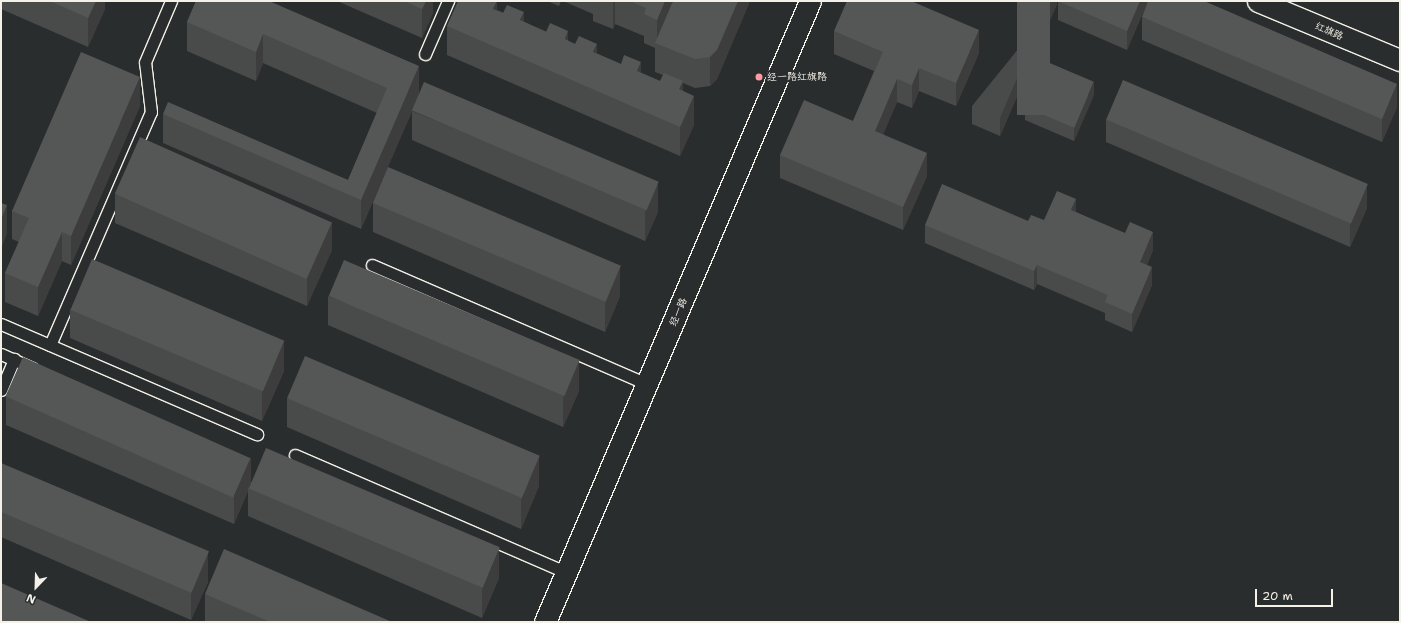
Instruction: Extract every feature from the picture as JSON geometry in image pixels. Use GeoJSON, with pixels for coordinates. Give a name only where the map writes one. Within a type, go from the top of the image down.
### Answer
{"type":"FeatureCollection","features":[{"type":"Feature","properties":{"kind":"street","name":"经一路"},"geometry":{"type":"LineString","coordinates":[[545,622],[810,1]]}},
{"type":"Feature","properties":{"kind":"street","name":"红旗路"},"geometry":{"type":"LineString","coordinates":[[1258,1],[1400,60]]}},
{"type":"Feature","properties":{"kind":"lane"},"geometry":{"type":"LineString","coordinates":[[50,345],[151,112],[145,62],[171,1]]}},
{"type":"Feature","properties":{"kind":"lane"},"geometry":{"type":"LineString","coordinates":[[425,54],[448,1]]}},
{"type":"Feature","properties":{"kind":"lane"},"geometry":{"type":"LineString","coordinates":[[372,265],[647,384]]}},
{"type":"Feature","properties":{"kind":"lane"},"geometry":{"type":"LineString","coordinates":[[1,324],[257,434]]}},
{"type":"Feature","properties":{"kind":"lane"},"geometry":{"type":"LineString","coordinates":[[1,354],[43,372]]}},
{"type":"Feature","properties":{"kind":"lane"},"geometry":{"type":"LineString","coordinates":[[1,390],[14,359]]}},
{"type":"Feature","properties":{"kind":"lane"},"geometry":{"type":"LineString","coordinates":[[295,455],[566,572]]}},
{"type":"Feature","properties":{"kind":"building"},"geometry":{"type":"Polygon","coordinates":[[[50,1],[96,1],[88,18],[50,1]]]}},
{"type":"Feature","properties":{"kind":"building"},"geometry":{"type":"Polygon","coordinates":[[[196,1],[269,1],[419,66],[361,200],[163,114],[168,102],[348,180],[387,88],[263,34],[256,52],[187,22],[196,1]]]}},
{"type":"Feature","properties":{"kind":"building"},"geometry":{"type":"Polygon","coordinates":[[[404,1],[426,1],[422,9],[404,1]]]}},
{"type":"Feature","properties":{"kind":"building"},"geometry":{"type":"Polygon","coordinates":[[[458,1],[497,1],[493,9],[503,13],[507,5],[524,12],[520,20],[546,32],[550,23],[568,31],[565,39],[575,44],[579,36],[597,44],[593,52],[621,64],[624,55],[641,62],[637,71],[660,81],[664,73],[683,81],[679,89],[694,96],[680,127],[447,26],[458,1]]]}},
{"type":"Feature","properties":{"kind":"building"},"geometry":{"type":"Polygon","coordinates":[[[630,1],[665,1],[657,20],[644,14],[646,8],[630,1]]]}},
{"type":"Feature","properties":{"kind":"building"},"geometry":{"type":"Polygon","coordinates":[[[673,1],[738,1],[717,50],[710,57],[695,59],[655,43],[673,1]]]}},
{"type":"Feature","properties":{"kind":"building"},"geometry":{"type":"Polygon","coordinates":[[[847,1],[911,1],[979,30],[956,83],[919,68],[912,85],[897,79],[875,131],[927,153],[903,207],[780,155],[804,100],[853,121],[883,52],[834,31],[847,1]]]}},
{"type":"Feature","properties":{"kind":"building"},"geometry":{"type":"Polygon","coordinates":[[[1017,1],[1050,1],[1050,115],[1017,115],[1017,1]]]}},
{"type":"Feature","properties":{"kind":"building"},"geometry":{"type":"Polygon","coordinates":[[[1058,1],[1140,1],[1127,31],[1058,1]]]}},
{"type":"Feature","properties":{"kind":"building"},"geometry":{"type":"Polygon","coordinates":[[[1148,1],[1204,1],[1397,84],[1382,119],[1142,17],[1148,1]]]}},
{"type":"Feature","properties":{"kind":"building"},"geometry":{"type":"Polygon","coordinates":[[[81,52],[140,77],[71,236],[62,232],[38,287],[5,273],[29,218],[12,211],[81,52]]]}},
{"type":"Feature","properties":{"kind":"building"},"geometry":{"type":"Polygon","coordinates":[[[1045,61],[1094,82],[1074,128],[1025,107],[1045,61]]]}},
{"type":"Feature","properties":{"kind":"building"},"geometry":{"type":"Polygon","coordinates":[[[1123,80],[1368,184],[1351,224],[1106,120],[1123,80]]]}},
{"type":"Feature","properties":{"kind":"building"},"geometry":{"type":"Polygon","coordinates":[[[424,82],[659,182],[647,210],[412,111],[424,82]]]}},
{"type":"Feature","properties":{"kind":"building"},"geometry":{"type":"Polygon","coordinates":[[[140,137],[332,222],[307,279],[115,194],[140,137]]]}},
{"type":"Feature","properties":{"kind":"building"},"geometry":{"type":"Polygon","coordinates":[[[388,167],[621,266],[606,302],[373,203],[388,167]]]}},
{"type":"Feature","properties":{"kind":"building"},"geometry":{"type":"Polygon","coordinates":[[[942,184],[1028,221],[1031,215],[1044,220],[1057,191],[1076,199],[1071,210],[1125,233],[1130,222],[1153,232],[1140,262],[1152,267],[1132,314],[1105,302],[1108,295],[1037,265],[1034,271],[925,225],[942,184]]]}},
{"type":"Feature","properties":{"kind":"building"},"geometry":{"type":"Polygon","coordinates":[[[1,203],[7,205],[1,220],[1,203]]]}},
{"type":"Feature","properties":{"kind":"building"},"geometry":{"type":"Polygon","coordinates":[[[92,259],[284,341],[263,391],[71,310],[92,259]]]}},
{"type":"Feature","properties":{"kind":"building"},"geometry":{"type":"Polygon","coordinates":[[[344,260],[580,360],[564,396],[329,296],[344,260]]]}},
{"type":"Feature","properties":{"kind":"building"},"geometry":{"type":"Polygon","coordinates":[[[305,356],[540,456],[522,498],[287,398],[305,356]]]}},
{"type":"Feature","properties":{"kind":"building"},"geometry":{"type":"Polygon","coordinates":[[[23,357],[250,458],[233,498],[6,396],[23,357]]]}},
{"type":"Feature","properties":{"kind":"building"},"geometry":{"type":"Polygon","coordinates":[[[266,448],[500,547],[483,588],[249,489],[266,448]]]}},
{"type":"Feature","properties":{"kind":"building"},"geometry":{"type":"Polygon","coordinates":[[[1,463],[209,551],[191,593],[1,512],[1,463]]]}},
{"type":"Feature","properties":{"kind":"building"},"geometry":{"type":"Polygon","coordinates":[[[224,549],[392,622],[270,622],[205,594],[224,549]]]}},
{"type":"Feature","properties":{"kind":"building"},"geometry":{"type":"Polygon","coordinates":[[[1,583],[91,622],[1,622],[1,583]]]}},
{"type":"Feature","properties":{"kind":"place","name":"经一路红旗路"},"geometry":{"type":"Point","coordinates":[759,77]}}]}
